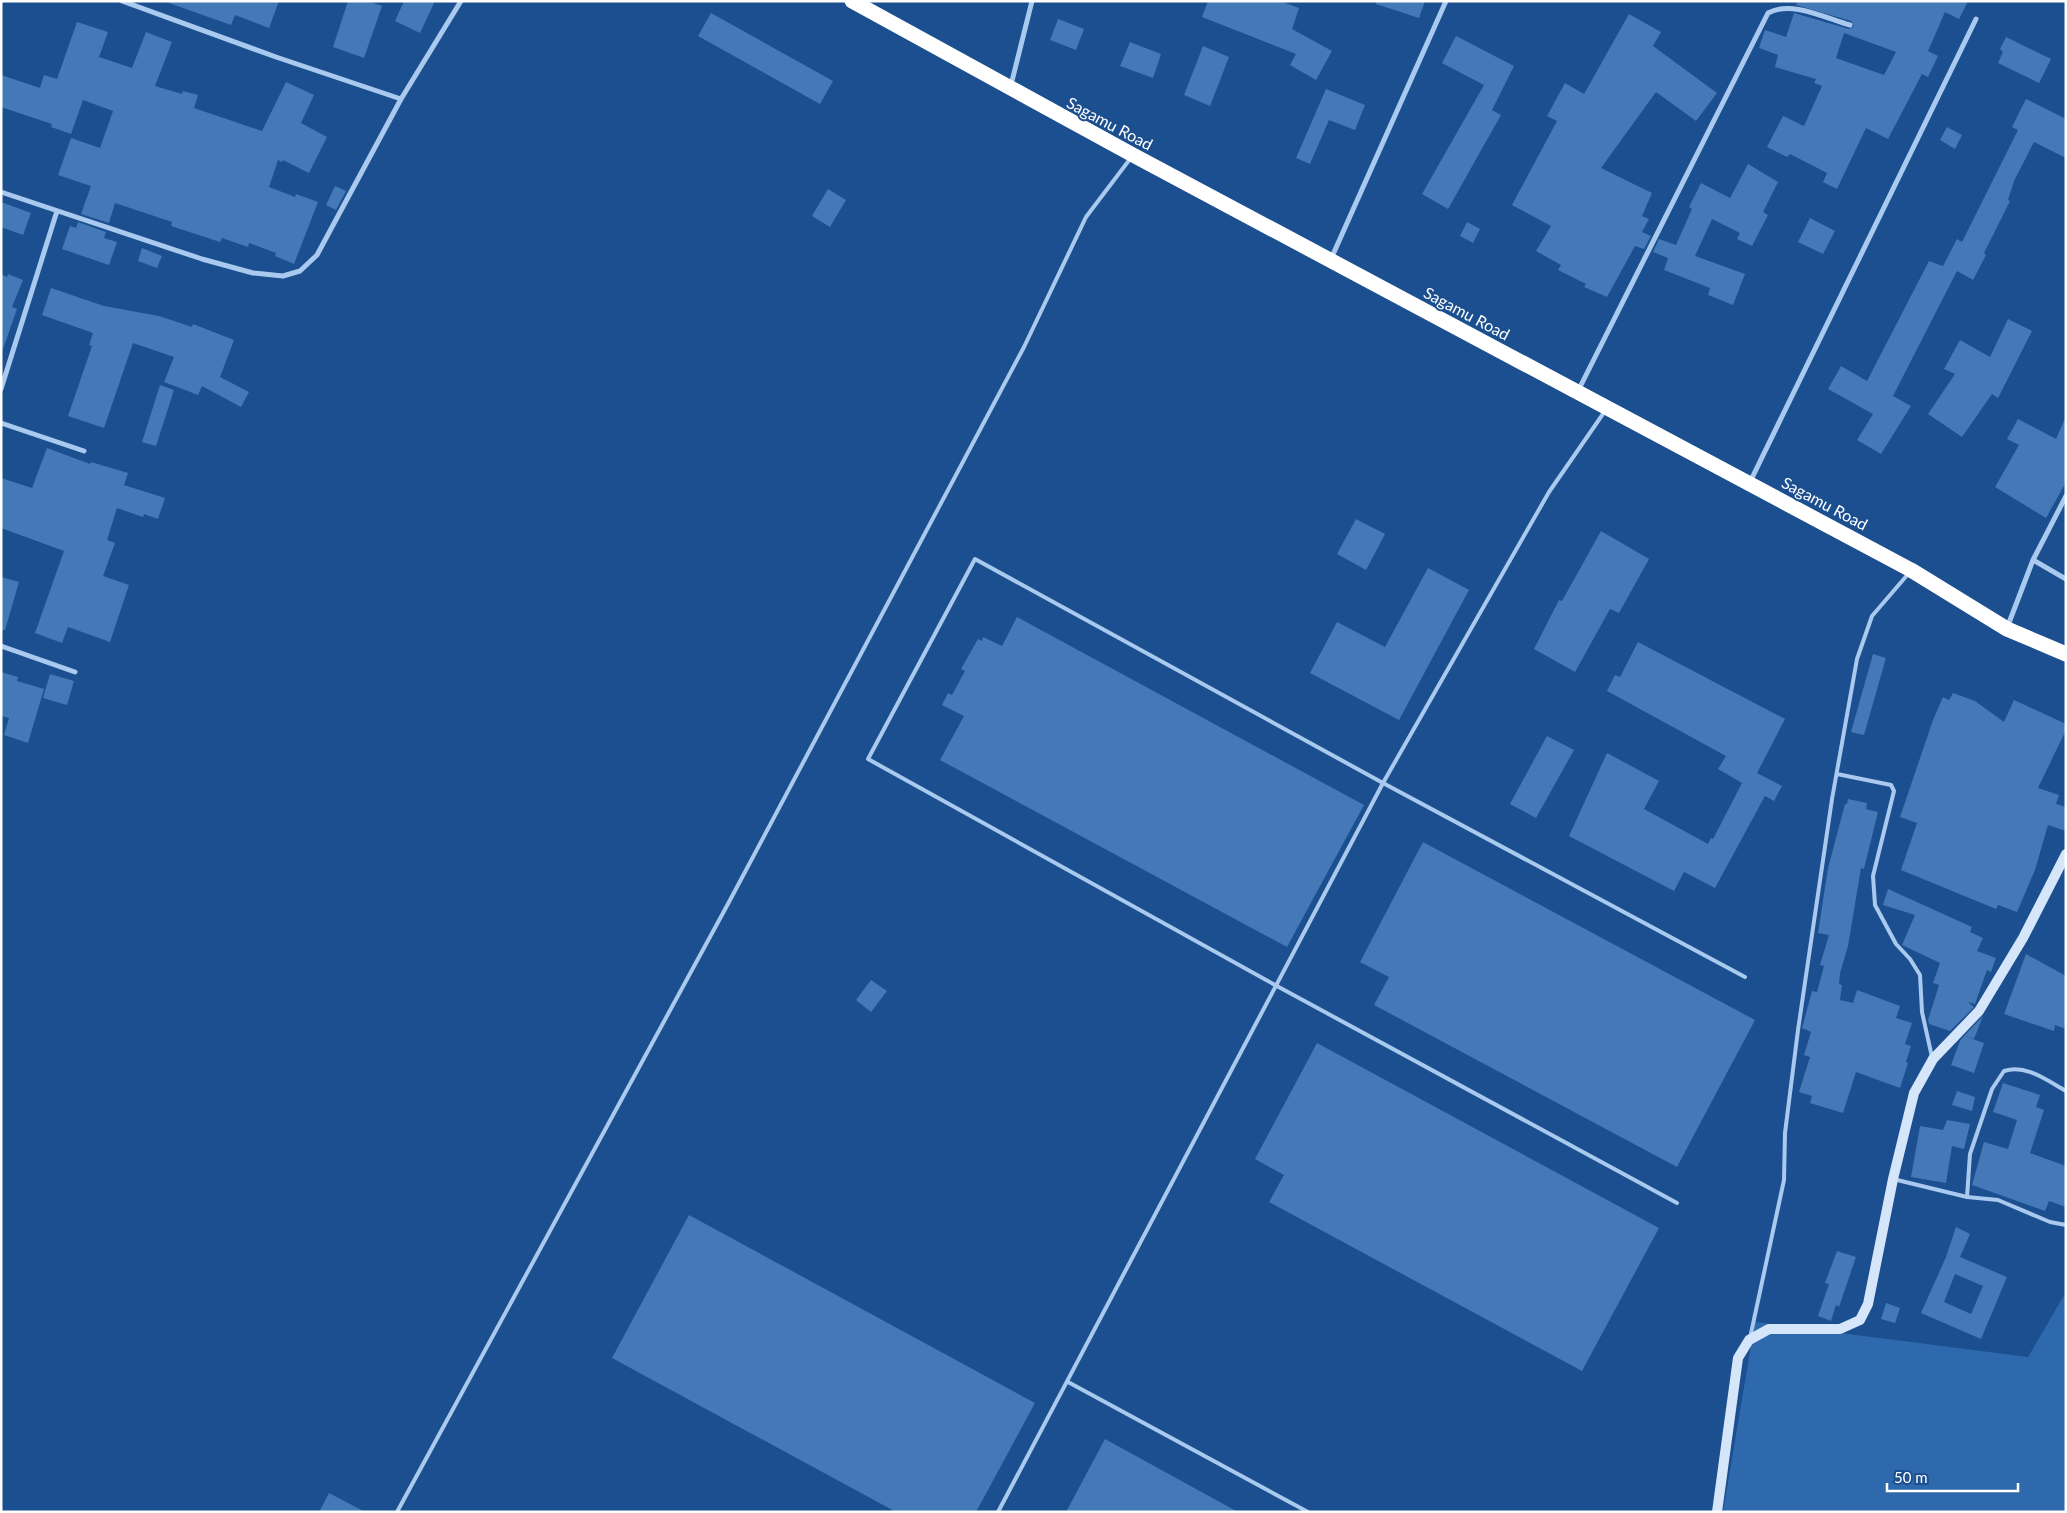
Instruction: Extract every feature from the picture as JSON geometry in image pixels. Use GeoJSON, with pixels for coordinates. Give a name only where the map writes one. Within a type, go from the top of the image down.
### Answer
{"type":"FeatureCollection","features":[{"type":"Feature","properties":{"kind":"highway","name":"Sagamu Road"},"geometry":{"type":"LineString","coordinates":[[852,1],[1010,89],[1912,570],[2007,629],[2066,654]]}},
{"type":"Feature","properties":{"kind":"street"},"geometry":{"type":"LineString","coordinates":[[123,1],[276,57],[401,99]]}},
{"type":"Feature","properties":{"kind":"street"},"geometry":{"type":"LineString","coordinates":[[1,192],[202,259],[254,274],[283,276],[300,271],[317,255],[401,99],[461,1]]}},
{"type":"Feature","properties":{"kind":"street"},"geometry":{"type":"LineString","coordinates":[[1010,89],[1032,1]]}},
{"type":"Feature","properties":{"kind":"street"},"geometry":{"type":"LineString","coordinates":[[1330,260],[1446,1]]}},
{"type":"Feature","properties":{"kind":"street"},"geometry":{"type":"LineString","coordinates":[[1578,391],[1768,13],[1777,7],[1788,6],[1850,25]]}},
{"type":"Feature","properties":{"kind":"street"},"geometry":{"type":"LineString","coordinates":[[1750,483],[1976,19]]}},
{"type":"Feature","properties":{"kind":"street"},"geometry":{"type":"LineString","coordinates":[[1,388],[58,211]]}},
{"type":"Feature","properties":{"kind":"street"},"geometry":{"type":"LineString","coordinates":[[1,424],[84,451]]}},
{"type":"Feature","properties":{"kind":"street"},"geometry":{"type":"LineString","coordinates":[[2007,629],[2033,560],[2066,496]]}},
{"type":"Feature","properties":{"kind":"street"},"geometry":{"type":"LineString","coordinates":[[2033,560],[2066,579]]}},
{"type":"Feature","properties":{"kind":"street"},"geometry":{"type":"LineString","coordinates":[[1,646],[74,672]]}},
{"type":"Feature","properties":{"kind":"street"},"geometry":{"type":"LineString","coordinates":[[1717,1512],[1738,1358],[1749,1340],[1769,1329],[1840,1329],[1860,1320],[1868,1304],[1893,1179],[1914,1093],[1932,1059],[1979,1011],[2023,938],[2066,854]]}},
{"type":"Feature","properties":{"kind":"lane"},"geometry":{"type":"LineString","coordinates":[[397,1512],[729,902],[1024,347],[1086,217],[1133,155]]}},
{"type":"Feature","properties":{"kind":"lane"},"geometry":{"type":"LineString","coordinates":[[998,1512],[1068,1382],[1274,985],[1383,783],[1550,492],[1608,407]]}},
{"type":"Feature","properties":{"kind":"lane"},"geometry":{"type":"LineString","coordinates":[[1677,1203],[1274,985],[868,759],[974,559],[1383,783],[1745,978]]}},
{"type":"Feature","properties":{"kind":"lane"},"geometry":{"type":"LineString","coordinates":[[1749,1340],[1784,1180],[1785,1133],[1798,1030],[1836,774],[1857,659],[1872,616],[1912,570]]}},
{"type":"Feature","properties":{"kind":"lane"},"geometry":{"type":"LineString","coordinates":[[1836,774],[1891,785],[1894,791],[1873,876],[1875,905],[1896,944],[1910,959],[1920,975],[1922,1012],[1932,1059]]}},
{"type":"Feature","properties":{"kind":"lane"},"geometry":{"type":"LineString","coordinates":[[1967,1197],[1970,1154],[1992,1089],[2004,1071],[2016,1067],[2066,1090]]}},
{"type":"Feature","properties":{"kind":"lane"},"geometry":{"type":"LineString","coordinates":[[1893,1179],[1967,1197],[1998,1200],[2033,1215],[2066,1225]]}},
{"type":"Feature","properties":{"kind":"lane"},"geometry":{"type":"LineString","coordinates":[[1068,1382],[1308,1512]]}},
{"type":"Feature","properties":{"kind":"shaded area"},"geometry":{"type":"Polygon","coordinates":[[[2066,1292],[2066,1512],[1723,1512],[1755,1322],[2028,1357],[2066,1292]]]}},
{"type":"Feature","properties":{"kind":"building"},"geometry":{"type":"Polygon","coordinates":[[[170,1],[279,1],[269,28],[235,15],[231,25],[169,3],[170,1]]]}},
{"type":"Feature","properties":{"kind":"building"},"geometry":{"type":"Polygon","coordinates":[[[348,1],[368,1],[382,6],[364,58],[333,47],[348,1]]]}},
{"type":"Feature","properties":{"kind":"building"},"geometry":{"type":"Polygon","coordinates":[[[404,1],[435,1],[420,33],[395,21],[404,1]]]}},
{"type":"Feature","properties":{"kind":"building"},"geometry":{"type":"Polygon","coordinates":[[[1208,1],[1280,1],[1299,8],[1292,29],[1332,51],[1316,80],[1290,65],[1296,54],[1202,17],[1208,1]]]}},
{"type":"Feature","properties":{"kind":"building"},"geometry":{"type":"Polygon","coordinates":[[[1376,1],[1425,1],[1419,18],[1376,4],[1376,1]]]}},
{"type":"Feature","properties":{"kind":"building"},"geometry":{"type":"Polygon","coordinates":[[[1798,1],[1968,1],[1959,19],[1945,12],[1928,51],[1938,56],[1928,77],[1922,74],[1888,139],[1866,128],[1837,189],[1823,182],[1827,173],[1790,154],[1787,157],[1767,147],[1783,116],[1804,126],[1822,86],[1814,83],[1816,79],[1775,67],[1778,55],[1759,48],[1765,30],[1786,37],[1794,13],[1849,29],[1854,26],[1851,21],[1796,5],[1798,1]],[[1844,33],[1836,58],[1884,75],[1896,52],[1844,33]]]}},
{"type":"Feature","properties":{"kind":"building"},"geometry":{"type":"Polygon","coordinates":[[[711,13],[833,81],[820,104],[698,36],[711,13]]]}},
{"type":"Feature","properties":{"kind":"building"},"geometry":{"type":"Polygon","coordinates":[[[1629,14],[1661,32],[1653,46],[1717,93],[1696,121],[1656,92],[1601,168],[1652,193],[1642,216],[1649,219],[1642,232],[1651,236],[1644,249],[1635,246],[1607,297],[1584,287],[1586,284],[1558,270],[1561,265],[1536,251],[1551,226],[1512,205],[1557,121],[1547,116],[1565,83],[1584,94],[1629,14]]]}},
{"type":"Feature","properties":{"kind":"building"},"geometry":{"type":"Polygon","coordinates":[[[1058,19],[1084,29],[1076,50],[1050,40],[1058,19]]]}},
{"type":"Feature","properties":{"kind":"building"},"geometry":{"type":"Polygon","coordinates":[[[77,22],[108,32],[99,57],[132,68],[146,32],[172,42],[155,86],[182,94],[183,91],[198,95],[194,108],[262,131],[286,82],[314,95],[301,123],[327,137],[309,173],[283,160],[282,162],[278,160],[269,187],[295,197],[296,194],[318,202],[294,264],[275,256],[276,253],[249,243],[248,247],[222,238],[220,242],[171,226],[172,222],[115,203],[109,223],[81,214],[91,186],[58,175],[71,138],[100,148],[113,111],[83,100],[71,134],[51,127],[52,124],[1,107],[1,75],[40,88],[44,75],[57,79],[77,22]]]}},
{"type":"Feature","properties":{"kind":"building"},"geometry":{"type":"Polygon","coordinates":[[[1456,36],[1514,66],[1492,110],[1501,115],[1448,209],[1422,194],[1484,85],[1442,63],[1456,36]]]}},
{"type":"Feature","properties":{"kind":"building"},"geometry":{"type":"Polygon","coordinates":[[[2006,37],[2051,59],[2039,83],[1998,63],[2003,52],[2000,49],[2006,37]]]}},
{"type":"Feature","properties":{"kind":"building"},"geometry":{"type":"Polygon","coordinates":[[[1130,42],[1161,54],[1153,78],[1120,66],[1130,42]]]}},
{"type":"Feature","properties":{"kind":"building"},"geometry":{"type":"Polygon","coordinates":[[[1203,46],[1229,57],[1210,106],[1184,95],[1203,46]]]}},
{"type":"Feature","properties":{"kind":"building"},"geometry":{"type":"Polygon","coordinates":[[[1326,89],[1365,105],[1355,130],[1329,120],[1310,164],[1296,158],[1326,89]]]}},
{"type":"Feature","properties":{"kind":"building"},"geometry":{"type":"Polygon","coordinates":[[[2026,99],[2066,119],[2066,158],[2034,142],[2014,181],[2008,200],[2010,201],[1973,280],[1957,271],[1893,396],[1911,406],[1881,454],[1857,440],[1873,414],[1828,389],[1841,366],[1867,381],[1929,261],[1943,266],[1957,239],[1962,242],[2018,130],[2012,127],[2026,99]]]}},
{"type":"Feature","properties":{"kind":"building"},"geometry":{"type":"Polygon","coordinates":[[[1947,127],[1962,135],[1955,149],[1940,140],[1947,127]]]}},
{"type":"Feature","properties":{"kind":"building"},"geometry":{"type":"Polygon","coordinates":[[[1748,164],[1778,182],[1763,212],[1768,215],[1752,246],[1737,239],[1740,233],[1712,219],[1695,256],[1745,274],[1733,305],[1708,295],[1710,288],[1664,270],[1668,258],[1653,252],[1659,239],[1676,245],[1692,209],[1689,207],[1701,183],[1730,198],[1748,164]]]}},
{"type":"Feature","properties":{"kind":"building"},"geometry":{"type":"Polygon","coordinates":[[[335,186],[346,191],[336,210],[326,205],[335,186]]]}},
{"type":"Feature","properties":{"kind":"building"},"geometry":{"type":"Polygon","coordinates":[[[828,189],[846,200],[830,227],[812,216],[828,189]]]}},
{"type":"Feature","properties":{"kind":"building"},"geometry":{"type":"Polygon","coordinates":[[[1,202],[31,213],[23,235],[1,227],[1,202]]]}},
{"type":"Feature","properties":{"kind":"building"},"geometry":{"type":"Polygon","coordinates":[[[1810,218],[1835,231],[1823,254],[1798,242],[1810,218]]]}},
{"type":"Feature","properties":{"kind":"building"},"geometry":{"type":"Polygon","coordinates":[[[78,222],[106,232],[104,238],[117,242],[109,265],[62,249],[70,226],[76,228],[78,222]]]}},
{"type":"Feature","properties":{"kind":"building"},"geometry":{"type":"Polygon","coordinates":[[[1467,222],[1480,229],[1473,243],[1460,236],[1467,222]]]}},
{"type":"Feature","properties":{"kind":"building"},"geometry":{"type":"Polygon","coordinates":[[[142,248],[162,256],[157,268],[138,261],[142,248]]]}},
{"type":"Feature","properties":{"kind":"building"},"geometry":{"type":"Polygon","coordinates":[[[1,274],[7,277],[8,274],[23,280],[12,307],[17,309],[3,349],[1,348],[1,274]]]}},
{"type":"Feature","properties":{"kind":"building"},"geometry":{"type":"Polygon","coordinates":[[[51,288],[104,306],[159,316],[192,327],[193,324],[234,340],[220,377],[249,392],[241,407],[202,386],[198,395],[164,382],[174,357],[133,343],[104,428],[68,416],[92,346],[89,345],[93,333],[42,315],[51,288]]]}},
{"type":"Feature","properties":{"kind":"building"},"geometry":{"type":"Polygon","coordinates":[[[2008,319],[2032,331],[1998,398],[1992,394],[1962,437],[1928,414],[1955,374],[1944,369],[1960,340],[1990,357],[2008,319]]]}},
{"type":"Feature","properties":{"kind":"building"},"geometry":{"type":"Polygon","coordinates":[[[160,385],[174,390],[156,446],[142,442],[160,385]]]}},
{"type":"Feature","properties":{"kind":"building"},"geometry":{"type":"Polygon","coordinates":[[[2066,416],[2066,482],[2046,518],[1995,487],[2019,445],[2007,439],[2018,419],[2056,439],[2066,416]]]}},
{"type":"Feature","properties":{"kind":"building"},"geometry":{"type":"Polygon","coordinates":[[[47,448],[90,464],[91,462],[128,473],[124,485],[165,498],[158,519],[144,514],[143,517],[117,508],[107,540],[115,543],[103,576],[129,585],[110,642],[68,627],[62,643],[35,633],[64,551],[1,528],[1,478],[32,488],[47,448]]]}},
{"type":"Feature","properties":{"kind":"building"},"geometry":{"type":"Polygon","coordinates":[[[1356,519],[1385,534],[1366,570],[1337,554],[1356,519]]]}},
{"type":"Feature","properties":{"kind":"building"},"geometry":{"type":"Polygon","coordinates":[[[1601,531],[1649,559],[1619,613],[1610,609],[1575,672],[1534,649],[1559,600],[1562,601],[1601,531]]]}},
{"type":"Feature","properties":{"kind":"building"},"geometry":{"type":"Polygon","coordinates":[[[1428,568],[1469,590],[1399,720],[1310,673],[1337,622],[1385,647],[1428,568]]]}},
{"type":"Feature","properties":{"kind":"building"},"geometry":{"type":"Polygon","coordinates":[[[1,577],[19,582],[5,630],[1,630],[1,577]]]}},
{"type":"Feature","properties":{"kind":"building"},"geometry":{"type":"Polygon","coordinates":[[[1017,617],[1364,805],[1287,947],[940,760],[964,716],[942,705],[948,693],[952,695],[965,671],[961,669],[978,639],[982,641],[983,637],[1002,646],[1017,617]]]}},
{"type":"Feature","properties":{"kind":"building"},"geometry":{"type":"Polygon","coordinates":[[[1638,642],[1785,719],[1757,773],[1782,786],[1774,801],[1765,796],[1715,888],[1684,872],[1674,891],[1569,836],[1607,753],[1659,781],[1644,809],[1708,844],[1711,838],[1713,839],[1742,783],[1718,769],[1726,756],[1607,691],[1615,675],[1620,677],[1638,642]]]}},
{"type":"Feature","properties":{"kind":"building"},"geometry":{"type":"Polygon","coordinates":[[[1873,654],[1886,658],[1864,735],[1851,732],[1873,654]]]}},
{"type":"Feature","properties":{"kind":"building"},"geometry":{"type":"Polygon","coordinates":[[[1,672],[18,677],[17,681],[44,689],[28,743],[4,735],[9,718],[1,716],[1,672]]]}},
{"type":"Feature","properties":{"kind":"building"},"geometry":{"type":"Polygon","coordinates":[[[50,674],[74,681],[67,705],[43,698],[50,674]]]}},
{"type":"Feature","properties":{"kind":"building"},"geometry":{"type":"Polygon","coordinates":[[[1953,693],[1975,701],[2004,722],[2014,700],[2066,724],[2066,730],[2038,788],[2059,795],[2056,804],[2066,807],[2066,831],[2048,825],[2035,870],[2017,912],[1998,905],[1996,909],[1901,870],[1917,823],[1900,817],[1933,720],[1943,697],[1949,700],[1953,693]]]}},
{"type":"Feature","properties":{"kind":"building"},"geometry":{"type":"Polygon","coordinates":[[[1547,736],[1574,750],[1536,818],[1510,804],[1547,736]]]}},
{"type":"Feature","properties":{"kind":"building"},"geometry":{"type":"Polygon","coordinates":[[[1848,799],[1867,803],[1866,809],[1878,812],[1864,869],[1861,868],[1848,946],[1840,973],[1839,984],[1842,985],[1840,1000],[1853,1003],[1857,990],[1900,1006],[1896,1018],[1912,1023],[1905,1044],[1911,1046],[1906,1062],[1908,1063],[1900,1088],[1856,1072],[1843,1113],[1810,1103],[1812,1096],[1799,1092],[1810,1057],[1804,1055],[1811,1032],[1802,1028],[1812,991],[1817,992],[1824,966],[1820,965],[1829,935],[1818,933],[1828,868],[1848,799]]]}},
{"type":"Feature","properties":{"kind":"building"},"geometry":{"type":"Polygon","coordinates":[[[1423,842],[1755,1020],[1677,1167],[1374,1005],[1389,977],[1360,962],[1423,842]]]}},
{"type":"Feature","properties":{"kind":"building"},"geometry":{"type":"Polygon","coordinates":[[[1888,889],[1972,927],[1970,932],[1983,938],[1977,951],[1996,958],[1991,972],[1987,970],[1975,1004],[1968,1002],[1974,1007],[1950,1031],[1929,1024],[1928,1020],[1939,985],[1933,983],[1940,963],[1902,945],[1915,915],[1883,905],[1888,889]]]}},
{"type":"Feature","properties":{"kind":"building"},"geometry":{"type":"Polygon","coordinates":[[[2026,954],[2066,976],[2066,1029],[2055,1025],[2054,1031],[2004,1014],[2026,954]]]}},
{"type":"Feature","properties":{"kind":"building"},"geometry":{"type":"Polygon","coordinates":[[[871,980],[887,991],[871,1012],[856,1000],[871,980]]]}},
{"type":"Feature","properties":{"kind":"building"},"geometry":{"type":"Polygon","coordinates":[[[1983,1016],[1974,1039],[1964,1036],[1983,1016]]]}},
{"type":"Feature","properties":{"kind":"building"},"geometry":{"type":"Polygon","coordinates":[[[1964,1036],[1984,1043],[1974,1073],[1951,1065],[1960,1041],[1964,1036]]]}},
{"type":"Feature","properties":{"kind":"building"},"geometry":{"type":"Polygon","coordinates":[[[1317,1043],[1659,1228],[1582,1371],[1269,1202],[1284,1175],[1255,1159],[1317,1043]]]}},
{"type":"Feature","properties":{"kind":"building"},"geometry":{"type":"Polygon","coordinates":[[[2003,1083],[2040,1095],[2036,1107],[2044,1110],[2030,1153],[2066,1166],[2066,1207],[2049,1201],[2045,1211],[1972,1185],[1984,1142],[2008,1149],[2017,1120],[1993,1112],[2003,1083]]]}},
{"type":"Feature","properties":{"kind":"building"},"geometry":{"type":"Polygon","coordinates":[[[1957,1091],[1975,1097],[1972,1111],[1952,1105],[1957,1091]]]}},
{"type":"Feature","properties":{"kind":"building"},"geometry":{"type":"Polygon","coordinates":[[[1947,1120],[1970,1124],[1964,1149],[1952,1146],[1946,1183],[1911,1177],[1920,1126],[1943,1130],[1947,1120]]]}},
{"type":"Feature","properties":{"kind":"building"},"geometry":{"type":"Polygon","coordinates":[[[689,1215],[1035,1403],[976,1512],[896,1512],[612,1358],[689,1215]]]}},
{"type":"Feature","properties":{"kind":"building"},"geometry":{"type":"Polygon","coordinates":[[[1956,1227],[1970,1234],[1960,1257],[2007,1277],[1981,1339],[1921,1313],[1946,1257],[1956,1227]],[[1955,1274],[1944,1302],[1971,1314],[1983,1286],[1955,1274]]]}},
{"type":"Feature","properties":{"kind":"building"},"geometry":{"type":"Polygon","coordinates":[[[1837,1251],[1856,1257],[1839,1307],[1836,1305],[1831,1321],[1818,1316],[1829,1284],[1825,1283],[1837,1251]]]}},
{"type":"Feature","properties":{"kind":"building"},"geometry":{"type":"Polygon","coordinates":[[[1886,1303],[1900,1308],[1895,1323],[1881,1319],[1886,1303]]]}},
{"type":"Feature","properties":{"kind":"building"},"geometry":{"type":"Polygon","coordinates":[[[1105,1439],[1238,1512],[1066,1512],[1105,1439]]]}},
{"type":"Feature","properties":{"kind":"building"},"geometry":{"type":"Polygon","coordinates":[[[329,1493],[365,1512],[319,1512],[329,1493]]]}}]}
